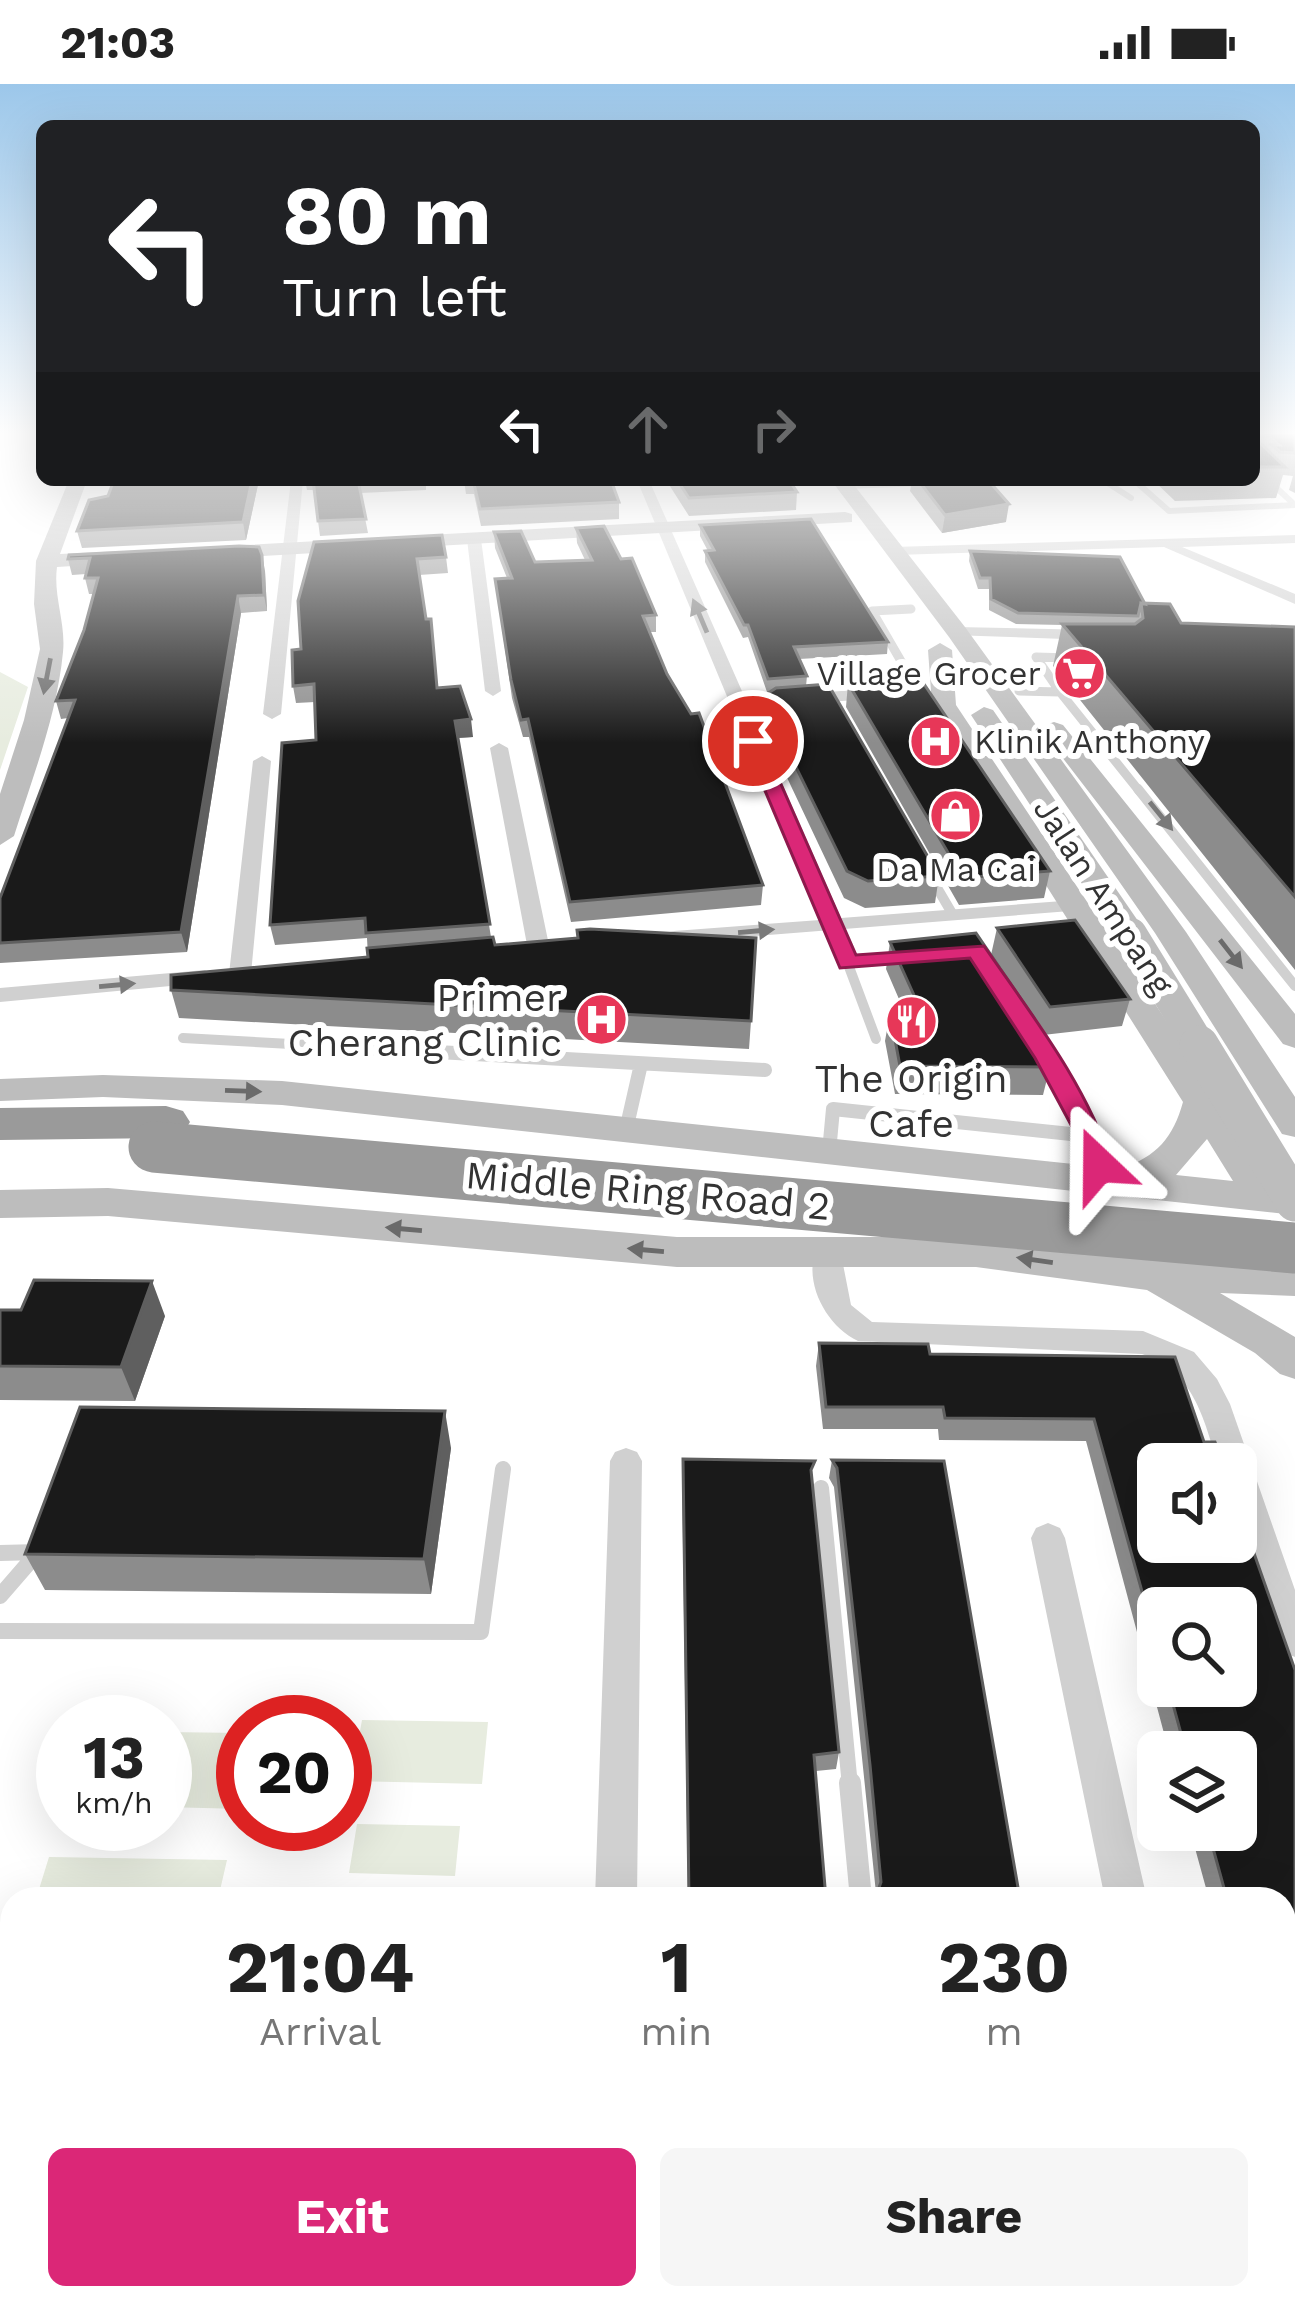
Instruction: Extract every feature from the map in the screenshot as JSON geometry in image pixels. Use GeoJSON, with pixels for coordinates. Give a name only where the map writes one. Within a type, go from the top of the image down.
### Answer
{"type":"FeatureCollection","features":[{"type":"Feature","properties":{"kind":"highway","name":"Middle Ring Road 2"},"geometry":{"type":"LineString","coordinates":[[0,1124],[166,1122],[1293,1209]]}},
{"type":"Feature","properties":{"kind":"highway","name":"Middle Ring Road 2"},"geometry":{"type":"LineString","coordinates":[[0,1152],[154,1147],[1295,1248]]}},
{"type":"Feature","properties":{"kind":"main road"},"geometry":{"type":"LineString","coordinates":[[0,836],[49,665],[53,631],[45,604],[46,561],[56,535]]}},
{"type":"Feature","properties":{"kind":"main road"},"geometry":{"type":"LineString","coordinates":[[177,555],[540,535]]}},
{"type":"Feature","properties":{"kind":"main road","name":"Jalan Ampang"},"geometry":{"type":"LineString","coordinates":[[857,535],[911,609],[956,644],[1170,932],[1295,1125]]}},
{"type":"Feature","properties":{"kind":"main road","name":"Jalan Ampang"},"geometry":{"type":"LineString","coordinates":[[882,535],[956,644],[1293,1209]]}},
{"type":"Feature","properties":{"kind":"main road"},"geometry":{"type":"LineString","coordinates":[[46,561],[132,557]]}},
{"type":"Feature","properties":{"kind":"main road"},"geometry":{"type":"LineString","coordinates":[[1293,1209],[1247,1172],[1076,906],[921,698],[956,644],[1019,692],[1083,762],[1294,1034]]}},
{"type":"Feature","properties":{"kind":"main road"},"geometry":{"type":"LineString","coordinates":[[0,1090],[104,1086],[282,1093],[1235,1196],[1293,1209]]}},
{"type":"Feature","properties":{"kind":"main road"},"geometry":{"type":"LineString","coordinates":[[1126,1184],[1166,1165],[1195,1135],[1201,1102]]}},
{"type":"Feature","properties":{"kind":"main road"},"geometry":{"type":"LineString","coordinates":[[1224,1138],[1261,1151],[1295,1154]]}},
{"type":"Feature","properties":{"kind":"main road"},"geometry":{"type":"LineString","coordinates":[[1126,1184],[1194,1206],[1216,1235],[1219,1256],[1209,1268],[1169,1276]]}},
{"type":"Feature","properties":{"kind":"main road"},"geometry":{"type":"LineString","coordinates":[[0,1204],[108,1202],[677,1252],[976,1252],[1169,1276],[1295,1281]]}},
{"type":"Feature","properties":{"kind":"main road"},"geometry":{"type":"LineString","coordinates":[[1169,1276],[1295,1362]]}},
{"type":"Feature","properties":{"kind":"street"},"geometry":{"type":"LineString","coordinates":[[272,714],[289,535]]}},
{"type":"Feature","properties":{"kind":"street"},"geometry":{"type":"LineString","coordinates":[[664,535],[833,924]]}},
{"type":"Feature","properties":{"kind":"street"},"geometry":{"type":"LineString","coordinates":[[474,538],[493,691]]}},
{"type":"Feature","properties":{"kind":"street"},"geometry":{"type":"LineString","coordinates":[[894,551],[1295,539]]}},
{"type":"Feature","properties":{"kind":"street"},"geometry":{"type":"LineString","coordinates":[[1162,543],[1295,599]]}},
{"type":"Feature","properties":{"kind":"street"},"geometry":{"type":"LineString","coordinates":[[956,644],[1121,636]]}},
{"type":"Feature","properties":{"kind":"street"},"geometry":{"type":"LineString","coordinates":[[737,704],[830,697],[921,698]]}},
{"type":"Feature","properties":{"kind":"street"},"geometry":{"type":"LineString","coordinates":[[499,748],[539,950]]}},
{"type":"Feature","properties":{"kind":"street"},"geometry":{"type":"LineString","coordinates":[[0,994],[251,973],[262,761]]}},
{"type":"Feature","properties":{"kind":"street"},"geometry":{"type":"LineString","coordinates":[[652,940],[1076,906]]}},
{"type":"Feature","properties":{"kind":"street"},"geometry":{"type":"LineString","coordinates":[[827,1254],[834,1310],[848,1325],[869,1333],[1143,1343],[1176,1351],[1202,1374],[1226,1443]]}},
{"type":"Feature","properties":{"kind":"street"},"geometry":{"type":"LineString","coordinates":[[616,1887],[626,1461]]}},
{"type":"Feature","properties":{"kind":"street"},"geometry":{"type":"LineString","coordinates":[[1257,1530],[1295,1640]]}},
{"type":"Feature","properties":{"kind":"street"},"geometry":{"type":"LineString","coordinates":[[1048,1538],[1123,1887]]}},
{"type":"Feature","properties":{"kind":"lane"},"geometry":{"type":"LineString","coordinates":[[911,609],[872,611],[905,668],[886,675],[921,698]]}},
{"type":"Feature","properties":{"kind":"lane"},"geometry":{"type":"LineString","coordinates":[[1080,658],[1036,658],[1295,986]]}},
{"type":"Feature","properties":{"kind":"lane"},"geometry":{"type":"LineString","coordinates":[[1019,692],[1060,692]]}},
{"type":"Feature","properties":{"kind":"lane"},"geometry":{"type":"LineString","coordinates":[[830,697],[841,717]]}},
{"type":"Feature","properties":{"kind":"lane"},"geometry":{"type":"LineString","coordinates":[[919,856],[952,915]]}},
{"type":"Feature","properties":{"kind":"lane"},"geometry":{"type":"LineString","coordinates":[[833,924],[877,1040]]}},
{"type":"Feature","properties":{"kind":"lane"},"geometry":{"type":"LineString","coordinates":[[848,963],[912,957]]}},
{"type":"Feature","properties":{"kind":"lane"},"geometry":{"type":"LineString","coordinates":[[1024,1022],[1090,1136],[1126,1184]]}},
{"type":"Feature","properties":{"kind":"lane"},"geometry":{"type":"LineString","coordinates":[[183,1038],[765,1070]]}},
{"type":"Feature","properties":{"kind":"lane"},"geometry":{"type":"LineString","coordinates":[[626,1130],[641,1064]]}},
{"type":"Feature","properties":{"kind":"lane"},"geometry":{"type":"LineString","coordinates":[[829,1152],[833,1109],[1090,1136]]}},
{"type":"Feature","properties":{"kind":"lane"},"geometry":{"type":"LineString","coordinates":[[0,1631],[481,1631],[503,1469]]}},
{"type":"Feature","properties":{"kind":"lane"},"geometry":{"type":"LineString","coordinates":[[821,1488],[860,1887]]}},
{"type":"Feature","properties":{"kind":"lane"},"geometry":{"type":"LineString","coordinates":[[0,1596],[39,1552],[47,1530]]}},
{"type":"Feature","properties":{"kind":"lane"},"geometry":{"type":"LineString","coordinates":[[0,1553],[39,1552]]}},
{"type":"Feature","properties":{"kind":"shaded area"},"geometry":{"type":"Polygon","coordinates":[[[0,672],[28,687],[0,770],[0,672]]]}},
{"type":"Feature","properties":{"kind":"shaded area"},"geometry":{"type":"Polygon","coordinates":[[[372,1720],[488,1722],[482,1784],[372,1781],[372,1720]]]}},
{"type":"Feature","properties":{"kind":"shaded area"},"geometry":{"type":"Polygon","coordinates":[[[192,1732],[216,1733],[216,1808],[192,1808],[192,1732]]]}},
{"type":"Feature","properties":{"kind":"shaded area"},"geometry":{"type":"Polygon","coordinates":[[[372,1824],[460,1826],[455,1876],[349,1873],[353,1851],[372,1851],[372,1824]]]}},
{"type":"Feature","properties":{"kind":"shaded area"},"geometry":{"type":"Polygon","coordinates":[[[49,1857],[227,1860],[221,1887],[40,1887],[49,1857]]]}},
{"type":"Feature","properties":{"kind":"building"},"geometry":{"type":"Polygon","coordinates":[[[442,535],[446,557],[417,559],[426,619],[431,619],[437,688],[460,686],[471,719],[455,721],[490,924],[366,933],[365,918],[270,925],[282,743],[316,740],[314,684],[293,686],[292,650],[301,649],[298,601],[314,542],[442,535]]]}},
{"type":"Feature","properties":{"kind":"building"},"geometry":{"type":"Polygon","coordinates":[[[495,535],[523,535],[535,562],[592,560],[579,535],[609,535],[621,559],[632,558],[656,615],[643,616],[667,674],[691,714],[699,713],[763,885],[570,902],[528,719],[521,720],[511,680],[495,579],[512,578],[495,535]]]}},
{"type":"Feature","properties":{"kind":"building"},"geometry":{"type":"Polygon","coordinates":[[[706,535],[821,535],[888,642],[794,647],[807,676],[768,679],[748,625],[705,551],[714,550],[706,535]]]}},
{"type":"Feature","properties":{"kind":"building"},"geometry":{"type":"Polygon","coordinates":[[[259,547],[264,595],[238,596],[181,932],[0,943],[0,898],[75,700],[56,701],[98,578],[85,578],[90,558],[68,559],[69,555],[259,547]]]}},
{"type":"Feature","properties":{"kind":"building"},"geometry":{"type":"Polygon","coordinates":[[[970,551],[1120,557],[1145,604],[1141,603],[1138,616],[1018,613],[991,599],[990,578],[980,578],[970,551]]]}},
{"type":"Feature","properties":{"kind":"building"},"geometry":{"type":"Polygon","coordinates":[[[1141,603],[1170,604],[1181,623],[1295,627],[1295,897],[1062,624],[1135,624],[1143,618],[1141,603]]]}},
{"type":"Feature","properties":{"kind":"building"},"geometry":{"type":"Polygon","coordinates":[[[904,679],[924,684],[1050,871],[963,878],[848,683],[904,679]]]}},
{"type":"Feature","properties":{"kind":"building"},"geometry":{"type":"Polygon","coordinates":[[[828,684],[939,876],[868,881],[847,871],[765,704],[765,695],[776,688],[828,684]]]}},
{"type":"Feature","properties":{"kind":"building"},"geometry":{"type":"Polygon","coordinates":[[[1075,920],[1130,999],[1050,1007],[997,928],[1075,920]]]}},
{"type":"Feature","properties":{"kind":"building"},"geometry":{"type":"Polygon","coordinates":[[[577,930],[756,938],[751,1021],[171,990],[171,975],[368,957],[367,948],[493,937],[495,945],[578,938],[577,930]]]}},
{"type":"Feature","properties":{"kind":"building"},"geometry":{"type":"Polygon","coordinates":[[[976,933],[1034,1018],[1050,1067],[900,1066],[890,1013],[922,1013],[890,942],[976,933]]]}},
{"type":"Feature","properties":{"kind":"building"},"geometry":{"type":"Polygon","coordinates":[[[34,1280],[152,1281],[121,1367],[0,1366],[0,1310],[21,1310],[34,1280]]]}},
{"type":"Feature","properties":{"kind":"building"},"geometry":{"type":"Polygon","coordinates":[[[819,1343],[928,1344],[930,1354],[1175,1357],[1204,1442],[1215,1443],[1137,1443],[1137,1563],[1257,1562],[1295,1670],[1295,1887],[1224,1887],[1214,1851],[1257,1851],[1257,1731],[1180,1731],[1174,1707],[1257,1707],[1257,1587],[1141,1587],[1094,1419],[945,1418],[943,1407],[826,1407],[819,1343]]]}},
{"type":"Feature","properties":{"kind":"building"},"geometry":{"type":"Polygon","coordinates":[[[80,1407],[445,1411],[424,1559],[25,1554],[80,1407]]]}},
{"type":"Feature","properties":{"kind":"building"},"geometry":{"type":"Polygon","coordinates":[[[683,1459],[815,1461],[811,1470],[839,1752],[814,1755],[825,1887],[689,1887],[683,1459]]]}},
{"type":"Feature","properties":{"kind":"building"},"geometry":{"type":"Polygon","coordinates":[[[832,1460],[944,1461],[1018,1887],[879,1887],[837,1468],[832,1460]]]}},
{"type":"Feature","properties":{"kind":"place","name":"Village Grocer"},"geometry":{"type":"Point","coordinates":[1080,673]}},
{"type":"Feature","properties":{"kind":"place","name":"Klinik Anthony"},"geometry":{"type":"Point","coordinates":[935,741]}},
{"type":"Feature","properties":{"kind":"place","name":"Da Ma Cai"},"geometry":{"type":"Point","coordinates":[956,815]}},
{"type":"Feature","properties":{"kind":"place","name":"Primer Cherang Clinic"},"geometry":{"type":"Point","coordinates":[601,1019]}},
{"type":"Feature","properties":{"kind":"place","name":"The Origin Cafe"},"geometry":{"type":"Point","coordinates":[911,1021]}},
{"type":"Feature","properties":{"kind":"route"},"geometry":{"type":"LineString","coordinates":[[753,741],[848,963],[976,950],[1048,1058],[1090,1136],[1099,1165]]}}]}
